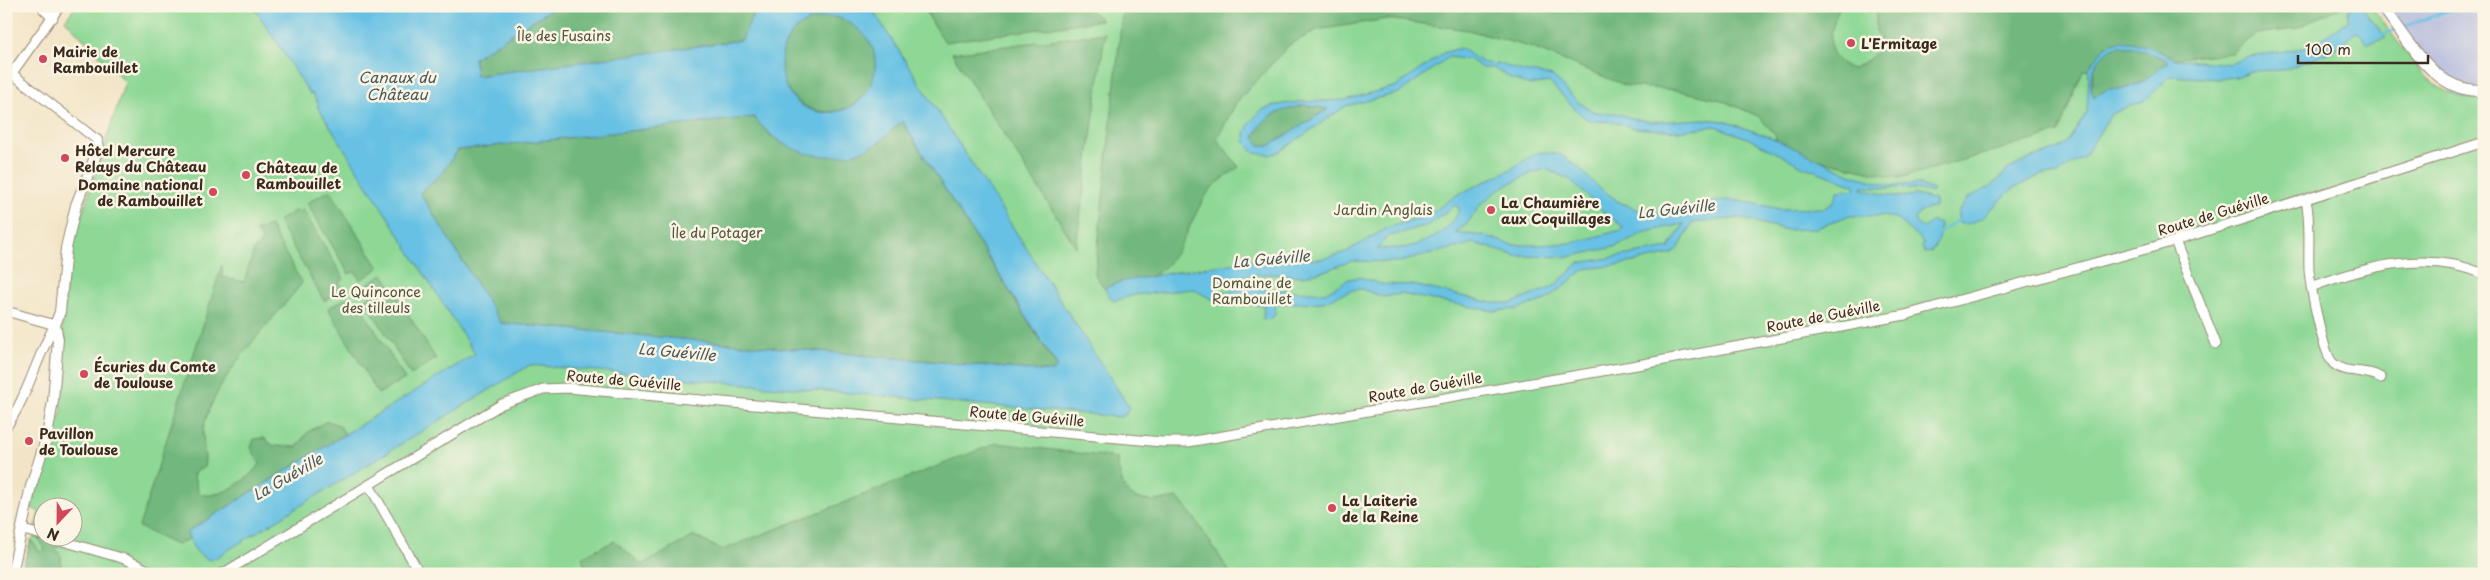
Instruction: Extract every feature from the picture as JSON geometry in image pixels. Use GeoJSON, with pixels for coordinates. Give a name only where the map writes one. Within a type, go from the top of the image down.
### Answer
{"type":"FeatureCollection","features":[{"type":"Feature","properties":{"kind":"main road"},"geometry":{"type":"LineString","coordinates":[[2382,6],[2439,77],[2458,87],[2469,90],[2484,90]]}},
{"type":"Feature","properties":{"kind":"street"},"geometry":{"type":"LineString","coordinates":[[46,6],[44,10],[53,18]]}},
{"type":"Feature","properties":{"kind":"street"},"geometry":{"type":"LineString","coordinates":[[6,427],[19,408],[41,348],[55,325],[60,312],[66,248],[76,205],[98,147],[97,140],[9,71],[53,18],[60,6]]}},
{"type":"Feature","properties":{"kind":"street","name":"Route de Guéville"},"geometry":{"type":"LineString","coordinates":[[222,574],[502,404],[543,389],[568,388],[1153,441],[1188,442],[1643,364],[1904,315],[2175,241],[2484,142]]}},
{"type":"Feature","properties":{"kind":"street"},"geometry":{"type":"LineString","coordinates":[[2306,200],[2310,218],[2309,267],[2311,287],[2326,352],[2332,364],[2343,370],[2375,374],[2381,378]]}},
{"type":"Feature","properties":{"kind":"street"},"geometry":{"type":"LineString","coordinates":[[2175,241],[2216,344]]}},
{"type":"Feature","properties":{"kind":"street"},"geometry":{"type":"LineString","coordinates":[[2311,287],[2372,267],[2410,262],[2438,261],[2466,267],[2484,274]]}},
{"type":"Feature","properties":{"kind":"street"},"geometry":{"type":"LineString","coordinates":[[6,311],[55,325]]}},
{"type":"Feature","properties":{"kind":"street"},"geometry":{"type":"LineString","coordinates":[[12,574],[53,401],[58,338],[55,325]]}},
{"type":"Feature","properties":{"kind":"street"},"geometry":{"type":"LineString","coordinates":[[369,485],[420,574]]}},
{"type":"Feature","properties":{"kind":"street"},"geometry":{"type":"LineString","coordinates":[[23,530],[32,532]]}},
{"type":"Feature","properties":{"kind":"street"},"geometry":{"type":"LineString","coordinates":[[82,547],[125,560],[156,574]]}},
{"type":"Feature","properties":{"kind":"shaded area"},"geometry":{"type":"Polygon","coordinates":[[[2374,6],[2484,6],[2484,130],[2374,6]]]}},
{"type":"Feature","properties":{"kind":"green space","name":"Domaine de Rambouillet"},"geometry":{"type":"Polygon","coordinates":[[[76,6],[2370,6],[2418,68],[2438,87],[2466,98],[2484,100],[2484,574],[20,574],[32,539],[32,548],[82,548],[82,498],[33,498],[63,407],[56,405],[69,247],[81,217],[125,82],[65,20],[76,6]]]}},
{"type":"Feature","properties":{"kind":"green space","name":"Île des Fusains"},"geometry":{"type":"Polygon","coordinates":[[[556,6],[760,6],[751,18],[743,40],[476,76],[474,58],[556,6]]]}},
{"type":"Feature","properties":{"kind":"green space"},"geometry":{"type":"Polygon","coordinates":[[[922,6],[1085,6],[1102,20],[945,42],[922,6]]]}},
{"type":"Feature","properties":{"kind":"green space"},"geometry":{"type":"Polygon","coordinates":[[[1123,6],[1845,6],[1838,10],[1832,28],[1831,44],[1832,52],[1836,58],[1852,69],[1868,60],[1879,49],[1880,37],[1876,31],[1876,13],[1859,6],[2342,6],[2295,29],[2256,34],[2231,53],[2166,59],[2167,63],[2141,82],[2123,89],[2106,91],[2094,97],[2091,89],[2094,68],[2083,71],[2058,133],[1899,178],[1780,151],[1775,134],[1758,116],[1721,100],[1676,90],[1627,86],[1533,48],[1468,30],[1387,19],[1317,30],[1289,45],[1236,103],[1217,139],[1239,167],[1207,194],[1182,243],[1167,265],[1145,279],[1104,288],[1095,274],[1123,6]]]}},
{"type":"Feature","properties":{"kind":"green space"},"geometry":{"type":"Polygon","coordinates":[[[828,16],[846,20],[862,30],[872,46],[876,64],[872,82],[862,98],[846,108],[828,112],[810,108],[794,98],[784,82],[780,64],[784,46],[794,30],[810,20],[828,16]]]}},
{"type":"Feature","properties":{"kind":"green space"},"geometry":{"type":"Polygon","coordinates":[[[1105,33],[1076,247],[952,53],[1105,33]]]}},
{"type":"Feature","properties":{"kind":"green space"},"geometry":{"type":"Polygon","coordinates":[[[1304,105],[1328,109],[1269,146],[1260,145],[1254,138],[1258,129],[1273,114],[1304,105]]]}},
{"type":"Feature","properties":{"kind":"green space","name":"Île du Potager"},"geometry":{"type":"Polygon","coordinates":[[[754,117],[770,135],[803,152],[882,140],[902,121],[1057,367],[1053,372],[501,323],[420,193],[441,174],[458,150],[754,117]]]}},
{"type":"Feature","properties":{"kind":"green space"},"geometry":{"type":"Polygon","coordinates":[[[330,190],[379,268],[360,280],[355,271],[349,274],[307,203],[330,190]]]}},
{"type":"Feature","properties":{"kind":"green space"},"geometry":{"type":"Polygon","coordinates":[[[296,210],[298,212],[303,210],[344,279],[339,282],[344,290],[324,301],[278,221],[296,210]]]}},
{"type":"Feature","properties":{"kind":"green space"},"geometry":{"type":"Polygon","coordinates":[[[270,226],[302,283],[246,350],[221,386],[211,405],[203,430],[204,467],[193,474],[199,494],[216,494],[225,491],[241,482],[255,470],[260,464],[251,448],[254,439],[264,438],[274,446],[297,447],[308,432],[327,421],[339,425],[345,434],[187,532],[189,539],[176,545],[139,527],[222,265],[222,277],[244,282],[254,250],[263,240],[255,231],[270,226]]]}},
{"type":"Feature","properties":{"kind":"green space","name":"Le Quinconce des tilleuls"},"geometry":{"type":"Polygon","coordinates":[[[383,274],[436,359],[411,375],[365,300],[370,295],[364,286],[383,274]]]}},
{"type":"Feature","properties":{"kind":"green space"},"geometry":{"type":"Polygon","coordinates":[[[348,297],[353,305],[358,302],[405,379],[378,394],[328,308],[348,297]]]}},
{"type":"Feature","properties":{"kind":"green space"},"geometry":{"type":"Polygon","coordinates":[[[997,443],[1117,458],[1121,478],[1130,494],[1136,498],[1152,501],[1178,498],[1195,519],[1231,574],[586,574],[582,556],[615,541],[642,565],[694,536],[722,550],[997,443]]]}},
{"type":"Feature","properties":{"kind":"green space"},"geometry":{"type":"Polygon","coordinates":[[[31,540],[32,548],[37,548],[41,553],[45,548],[56,548],[55,549],[61,556],[61,573],[21,574],[31,540]]]}},
{"type":"Feature","properties":{"kind":"green space"},"geometry":{"type":"Polygon","coordinates":[[[1538,567],[1540,574],[1489,574],[1538,567]]]}},
{"type":"Feature","properties":{"kind":"water","name":"Canaux du Château"},"geometry":{"type":"Polygon","coordinates":[[[253,6],[556,6],[474,58],[476,76],[742,40],[751,18],[760,6],[870,6],[1129,407],[1126,414],[1120,417],[530,365],[212,560],[207,559],[196,550],[187,532],[475,354],[317,106],[319,105],[312,93],[310,94],[253,6]],[[837,17],[811,20],[794,31],[784,48],[781,66],[785,85],[796,100],[812,110],[834,112],[844,110],[863,97],[872,81],[875,57],[872,47],[859,30],[837,17]],[[754,117],[458,150],[441,174],[420,193],[501,323],[1053,372],[1057,366],[902,121],[882,140],[869,148],[840,156],[825,156],[796,150],[782,143],[754,117]]]}},
{"type":"Feature","properties":{"kind":"water"},"geometry":{"type":"Polygon","coordinates":[[[2352,6],[2360,6],[2386,37],[2368,43],[2359,33],[2354,32],[2339,48],[2285,70],[2250,71],[2237,77],[2219,79],[2170,76],[2146,100],[2111,114],[2084,157],[2057,174],[2041,175],[2012,189],[1981,219],[1964,225],[1958,222],[1958,212],[1968,198],[1991,186],[2009,169],[2062,147],[2067,143],[2087,112],[2089,68],[2105,46],[2119,41],[2132,42],[2150,47],[2176,59],[2230,64],[2243,58],[2309,47],[2348,21],[2348,11],[2352,6]],[[2119,46],[2105,53],[2100,59],[2092,74],[2091,90],[2094,97],[2108,89],[2123,89],[2139,84],[2167,63],[2166,59],[2133,47],[2119,46]]]}},
{"type":"Feature","properties":{"kind":"water"},"geometry":{"type":"Polygon","coordinates":[[[1460,48],[1484,63],[1499,64],[1523,71],[1553,76],[1578,102],[1594,112],[1616,113],[1652,122],[1703,119],[1724,121],[1770,137],[1855,176],[1892,186],[1917,184],[1934,190],[1931,193],[1908,189],[1862,187],[1861,189],[1897,197],[1916,195],[1935,200],[1935,207],[1919,212],[1915,219],[1918,225],[1924,228],[1932,221],[1940,224],[1939,240],[1931,252],[1924,253],[1922,246],[1924,243],[1895,218],[1883,216],[1848,216],[1814,229],[1787,230],[1739,218],[1692,223],[1680,246],[1672,254],[1619,265],[1585,269],[1546,300],[1517,309],[1494,311],[1400,294],[1384,297],[1361,289],[1352,290],[1323,302],[1275,304],[1276,313],[1269,320],[1263,319],[1264,305],[1224,306],[1193,289],[1134,295],[1113,301],[1104,288],[1124,281],[1264,259],[1321,259],[1346,252],[1387,228],[1430,214],[1457,195],[1511,169],[1534,154],[1542,152],[1559,154],[1576,165],[1596,185],[1619,202],[1639,210],[1656,213],[1725,200],[1741,201],[1780,209],[1824,208],[1833,203],[1838,191],[1856,189],[1855,185],[1804,167],[1752,140],[1715,126],[1678,131],[1634,128],[1614,122],[1592,121],[1582,116],[1549,82],[1530,85],[1512,79],[1493,68],[1482,68],[1471,60],[1449,57],[1399,93],[1346,106],[1279,152],[1270,155],[1254,153],[1246,144],[1245,133],[1250,122],[1262,110],[1276,105],[1298,102],[1345,100],[1397,86],[1443,53],[1460,48]],[[1304,105],[1280,112],[1268,119],[1258,130],[1254,138],[1260,145],[1269,146],[1328,109],[1304,105]],[[1546,169],[1530,174],[1499,189],[1481,204],[1467,224],[1455,233],[1485,236],[1512,245],[1538,245],[1571,243],[1622,230],[1623,227],[1569,179],[1546,169]],[[1455,205],[1428,225],[1387,237],[1377,249],[1408,247],[1426,241],[1441,232],[1453,221],[1459,208],[1455,205]],[[1684,224],[1646,232],[1614,247],[1568,257],[1516,256],[1474,243],[1399,262],[1351,261],[1328,270],[1303,276],[1267,274],[1241,276],[1229,279],[1215,287],[1219,293],[1241,289],[1265,289],[1325,293],[1349,279],[1360,277],[1381,284],[1413,285],[1493,303],[1512,303],[1553,287],[1579,263],[1669,248],[1684,224]]]}},
{"type":"Feature","properties":{"kind":"waterway","name":"La Guéville"},"geometry":{"type":"LineString","coordinates":[[2401,28],[2460,6]]}},
{"type":"Feature","properties":{"kind":"waterway","name":"La Guéville"},"geometry":{"type":"LineString","coordinates":[[2382,34],[2396,30]]}},
{"type":"Feature","properties":{"kind":"waterway","name":"La Guéville"},"geometry":{"type":"LineString","coordinates":[[1937,234],[1960,219]]}},
{"type":"Feature","properties":{"kind":"place","name":"L'Ermitage"},"geometry":{"type":"Point","coordinates":[1851,43]}},
{"type":"Feature","properties":{"kind":"place","name":"Mairie de Rambouillet"},"geometry":{"type":"Point","coordinates":[43,59]}},
{"type":"Feature","properties":{"kind":"place","name":"Hôtel Mercure Relays du Château"},"geometry":{"type":"Point","coordinates":[65,158]}},
{"type":"Feature","properties":{"kind":"place","name":"Château de Rambouillet"},"geometry":{"type":"Point","coordinates":[246,175]}},
{"type":"Feature","properties":{"kind":"place","name":"Domaine national de Rambouillet"},"geometry":{"type":"Point","coordinates":[213,192]}},
{"type":"Feature","properties":{"kind":"place","name":"La Chaumière aux Coquillages"},"geometry":{"type":"Point","coordinates":[1491,210]}},
{"type":"Feature","properties":{"kind":"place","name":"Écuries du Comte de Toulouse"},"geometry":{"type":"Point","coordinates":[84,374]}},
{"type":"Feature","properties":{"kind":"place","name":"Pavillon de Toulouse"},"geometry":{"type":"Point","coordinates":[29,441]}},
{"type":"Feature","properties":{"kind":"place","name":"La Laiterie de la Reine"},"geometry":{"type":"Point","coordinates":[1332,508]}},
{"type":"Feature","properties":{"kind":"park label","name":"Jardin Anglais"},"geometry":{"type":"Point","coordinates":[1383,209]}}]}
